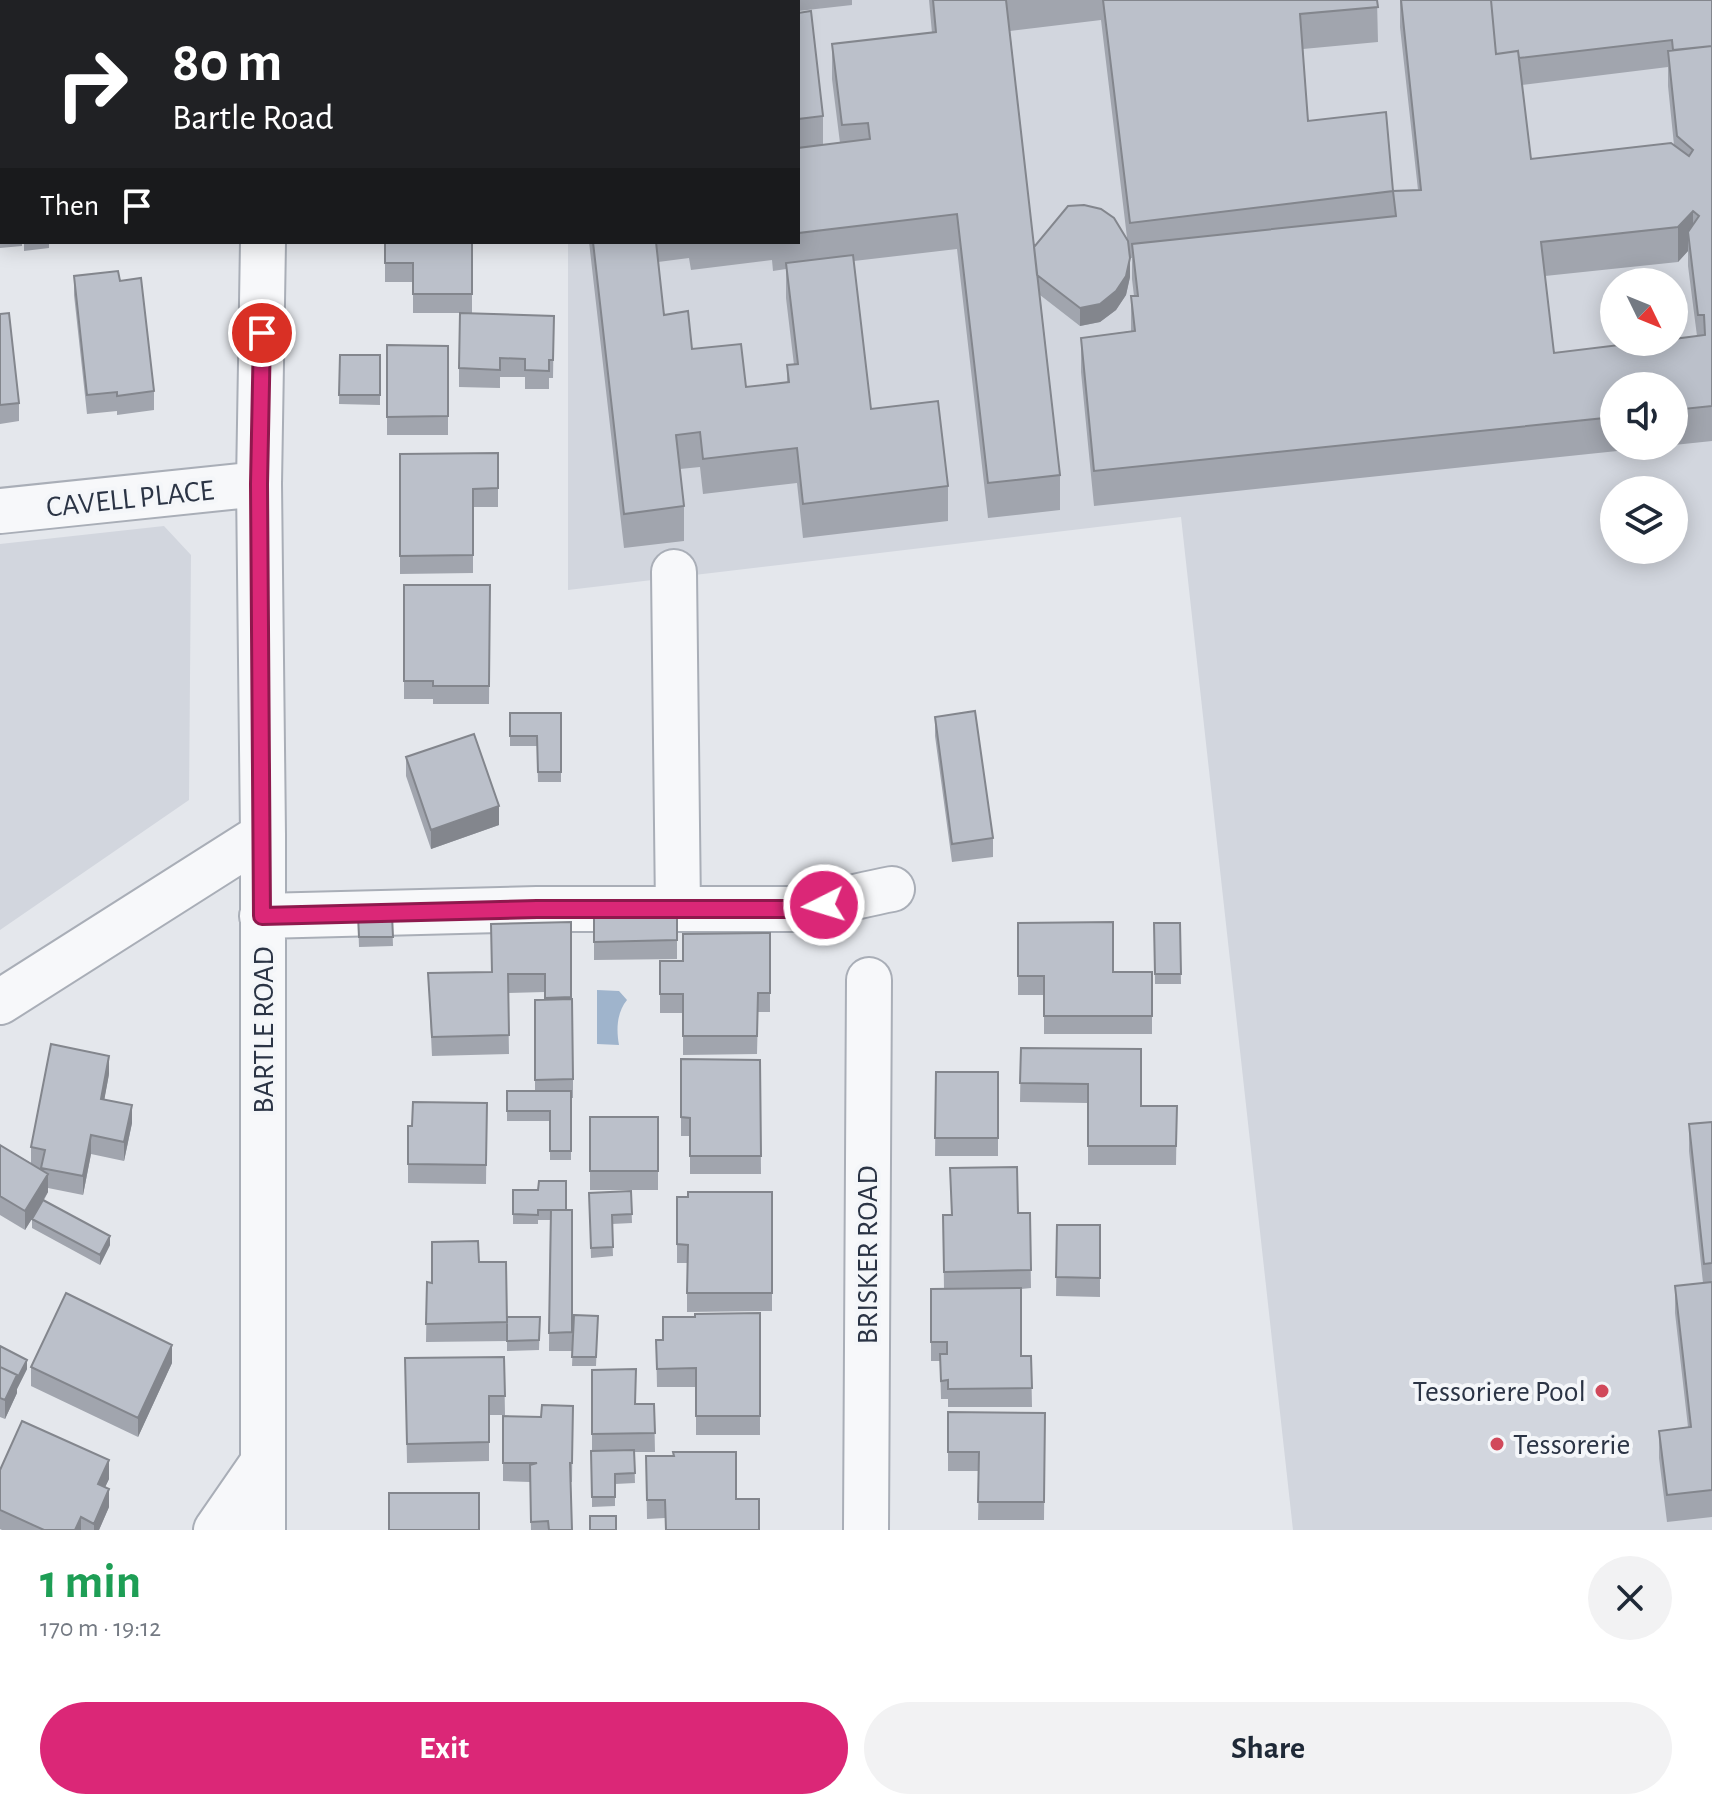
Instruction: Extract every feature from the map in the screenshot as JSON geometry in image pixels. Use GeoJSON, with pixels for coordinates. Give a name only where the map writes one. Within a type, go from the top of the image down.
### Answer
{"type":"FeatureCollection","features":[{"type":"Feature","properties":{"kind":"street","name":"BARTLE ROAD"},"geometry":{"type":"LineString","coordinates":[[263,244],[259,484],[263,835],[263,1530]]}},
{"type":"Feature","properties":{"kind":"street","name":"CAVELL PLACE"},"geometry":{"type":"LineString","coordinates":[[0,511],[259,484]]}},
{"type":"Feature","properties":{"kind":"street"},"geometry":{"type":"LineString","coordinates":[[674,572],[678,909]]}},
{"type":"Feature","properties":{"kind":"street"},"geometry":{"type":"LineString","coordinates":[[0,1002],[263,835]]}},
{"type":"Feature","properties":{"kind":"street"},"geometry":{"type":"LineString","coordinates":[[262,916],[537,909],[793,909],[892,889]]}},
{"type":"Feature","properties":{"kind":"street","name":"BRISKER ROAD"},"geometry":{"type":"LineString","coordinates":[[866,1530],[869,980]]}},
{"type":"Feature","properties":{"kind":"street"},"geometry":{"type":"LineString","coordinates":[[216,1530],[263,1462]]}},
{"type":"Feature","properties":{"kind":"shaded area"},"geometry":{"type":"Polygon","coordinates":[[[800,0],[1712,0],[1712,1530],[1293,1530],[1181,517],[568,590],[568,244],[800,244],[800,0]]]}},
{"type":"Feature","properties":{"kind":"shaded area"},"geometry":{"type":"Polygon","coordinates":[[[164,526],[191,555],[189,800],[0,930],[0,544],[164,526]]]}},
{"type":"Feature","properties":{"kind":"water"},"geometry":{"type":"Polygon","coordinates":[[[597,990],[619,991],[627,1000],[618,1021],[619,1045],[597,1044],[597,990]]]}},
{"type":"Feature","properties":{"kind":"building"},"geometry":{"type":"Polygon","coordinates":[[[933,0],[1006,0],[1060,475],[988,483],[957,214],[800,233],[800,148],[870,139],[868,123],[842,125],[832,44],[936,32],[933,0]]]}},
{"type":"Feature","properties":{"kind":"building"},"geometry":{"type":"Polygon","coordinates":[[[1103,0],[1377,0],[1378,7],[1300,14],[1308,121],[1386,112],[1393,191],[1130,223],[1103,0]]]}},
{"type":"Feature","properties":{"kind":"building"},"geometry":{"type":"Polygon","coordinates":[[[1401,0],[1491,0],[1496,54],[1518,51],[1531,159],[1671,143],[1689,156],[1693,150],[1677,136],[1668,51],[1712,46],[1712,406],[1688,409],[1688,372],[1600,372],[1600,418],[1094,471],[1081,338],[1135,331],[1131,296],[1138,296],[1132,244],[1396,216],[1393,191],[1421,190],[1401,0]]]}},
{"type":"Feature","properties":{"kind":"building"},"geometry":{"type":"Polygon","coordinates":[[[1491,0],[1712,0],[1712,46],[1673,50],[1672,40],[1519,58],[1518,51],[1496,54],[1491,0]]]}},
{"type":"Feature","properties":{"kind":"building"},"geometry":{"type":"Polygon","coordinates":[[[811,11],[823,116],[800,119],[800,13],[811,11]]]}},
{"type":"Feature","properties":{"kind":"building"},"geometry":{"type":"Polygon","coordinates":[[[1084,205],[1101,209],[1114,218],[1128,241],[1130,258],[1126,276],[1116,291],[1100,304],[1080,308],[1037,275],[1034,247],[1068,206],[1084,205]]]}},
{"type":"Feature","properties":{"kind":"building"},"geometry":{"type":"Polygon","coordinates":[[[385,244],[472,244],[472,294],[413,294],[413,263],[385,263],[385,244]]]}},
{"type":"Feature","properties":{"kind":"building"},"geometry":{"type":"Polygon","coordinates":[[[593,244],[656,244],[664,315],[688,311],[692,349],[741,344],[746,387],[789,382],[787,365],[798,364],[786,263],[853,255],[871,409],[938,401],[948,486],[803,504],[797,448],[703,459],[700,432],[676,435],[684,506],[624,514],[593,244]]]}},
{"type":"Feature","properties":{"kind":"building"},"geometry":{"type":"Polygon","coordinates":[[[118,271],[120,281],[141,278],[154,391],[117,396],[117,392],[87,395],[74,276],[118,271]]]}},
{"type":"Feature","properties":{"kind":"building"},"geometry":{"type":"Polygon","coordinates":[[[9,313],[19,403],[0,405],[0,314],[9,313]]]}},
{"type":"Feature","properties":{"kind":"building"},"geometry":{"type":"Polygon","coordinates":[[[460,313],[554,316],[553,360],[549,360],[549,371],[525,370],[525,359],[500,358],[500,370],[459,368],[460,313]]]}},
{"type":"Feature","properties":{"kind":"building"},"geometry":{"type":"Polygon","coordinates":[[[387,345],[448,346],[448,416],[387,417],[387,345]]]}},
{"type":"Feature","properties":{"kind":"building"},"geometry":{"type":"Polygon","coordinates":[[[340,355],[380,355],[380,395],[339,395],[340,355]]]}},
{"type":"Feature","properties":{"kind":"building"},"geometry":{"type":"Polygon","coordinates":[[[498,453],[498,488],[473,489],[473,555],[400,556],[400,454],[498,453]]]}},
{"type":"Feature","properties":{"kind":"building"},"geometry":{"type":"Polygon","coordinates":[[[404,585],[490,585],[489,686],[433,686],[433,681],[404,681],[404,585]]]}},
{"type":"Feature","properties":{"kind":"building"},"geometry":{"type":"Polygon","coordinates":[[[975,711],[993,838],[952,844],[935,717],[975,711]]]}},
{"type":"Feature","properties":{"kind":"building"},"geometry":{"type":"Polygon","coordinates":[[[510,713],[561,713],[561,772],[538,772],[537,736],[510,736],[510,713]]]}},
{"type":"Feature","properties":{"kind":"building"},"geometry":{"type":"Polygon","coordinates":[[[474,734],[499,806],[431,830],[406,757],[474,734]]]}},
{"type":"Feature","properties":{"kind":"building"},"geometry":{"type":"Polygon","coordinates":[[[677,911],[677,940],[594,942],[594,913],[677,911]]]}},
{"type":"Feature","properties":{"kind":"building"},"geometry":{"type":"Polygon","coordinates":[[[392,915],[393,937],[359,937],[358,916],[392,915]]]}},
{"type":"Feature","properties":{"kind":"building"},"geometry":{"type":"Polygon","coordinates":[[[571,922],[571,997],[545,998],[545,974],[508,974],[509,1035],[432,1037],[428,973],[492,972],[491,924],[571,922]]]}},
{"type":"Feature","properties":{"kind":"building"},"geometry":{"type":"Polygon","coordinates":[[[1113,922],[1113,972],[1152,972],[1152,1016],[1044,1016],[1044,976],[1018,976],[1018,923],[1113,922]]]}},
{"type":"Feature","properties":{"kind":"building"},"geometry":{"type":"Polygon","coordinates":[[[1154,923],[1180,923],[1181,974],[1155,974],[1154,923]]]}},
{"type":"Feature","properties":{"kind":"building"},"geometry":{"type":"Polygon","coordinates":[[[770,933],[770,993],[758,993],[757,1036],[683,1036],[683,994],[660,994],[660,961],[683,961],[683,934],[770,933]]]}},
{"type":"Feature","properties":{"kind":"building"},"geometry":{"type":"Polygon","coordinates":[[[572,999],[573,1079],[535,1080],[535,1000],[572,999]]]}},
{"type":"Feature","properties":{"kind":"building"},"geometry":{"type":"Polygon","coordinates":[[[51,1044],[109,1056],[101,1099],[132,1105],[124,1142],[91,1135],[83,1176],[41,1168],[45,1150],[31,1147],[51,1044]]]}},
{"type":"Feature","properties":{"kind":"building"},"geometry":{"type":"Polygon","coordinates":[[[1021,1048],[1141,1049],[1141,1106],[1177,1106],[1176,1146],[1088,1146],[1088,1084],[1020,1083],[1021,1048]]]}},
{"type":"Feature","properties":{"kind":"building"},"geometry":{"type":"Polygon","coordinates":[[[681,1059],[760,1060],[761,1156],[690,1156],[690,1118],[681,1117],[681,1059]]]}},
{"type":"Feature","properties":{"kind":"building"},"geometry":{"type":"Polygon","coordinates":[[[936,1072],[998,1072],[998,1138],[935,1138],[936,1072]]]}},
{"type":"Feature","properties":{"kind":"building"},"geometry":{"type":"Polygon","coordinates":[[[507,1091],[571,1091],[571,1151],[550,1151],[550,1111],[507,1111],[507,1091]]]}},
{"type":"Feature","properties":{"kind":"building"},"geometry":{"type":"Polygon","coordinates":[[[413,1102],[487,1103],[486,1165],[408,1164],[408,1126],[412,1126],[413,1102]]]}},
{"type":"Feature","properties":{"kind":"building"},"geometry":{"type":"Polygon","coordinates":[[[590,1117],[658,1117],[658,1171],[590,1171],[590,1117]]]}},
{"type":"Feature","properties":{"kind":"building"},"geometry":{"type":"Polygon","coordinates":[[[1712,1122],[1712,1263],[1704,1264],[1689,1124],[1712,1122]]]}},
{"type":"Feature","properties":{"kind":"building"},"geometry":{"type":"Polygon","coordinates":[[[0,1145],[48,1174],[25,1211],[0,1196],[0,1145]]]}},
{"type":"Feature","properties":{"kind":"building"},"geometry":{"type":"Polygon","coordinates":[[[1017,1167],[1018,1213],[1030,1213],[1031,1270],[944,1272],[943,1215],[952,1215],[950,1168],[1017,1167]]]}},
{"type":"Feature","properties":{"kind":"building"},"geometry":{"type":"Polygon","coordinates":[[[539,1181],[566,1181],[566,1210],[538,1210],[538,1215],[513,1214],[513,1190],[538,1190],[539,1181]]]}},
{"type":"Feature","properties":{"kind":"building"},"geometry":{"type":"Polygon","coordinates":[[[631,1191],[632,1214],[612,1215],[613,1247],[591,1248],[589,1193],[631,1191]]]}},
{"type":"Feature","properties":{"kind":"building"},"geometry":{"type":"Polygon","coordinates":[[[688,1192],[772,1192],[772,1293],[687,1293],[688,1245],[677,1244],[677,1197],[688,1197],[688,1192]]]}},
{"type":"Feature","properties":{"kind":"building"},"geometry":{"type":"Polygon","coordinates":[[[43,1200],[110,1236],[100,1255],[32,1219],[43,1200]]]}},
{"type":"Feature","properties":{"kind":"building"},"geometry":{"type":"Polygon","coordinates":[[[551,1210],[572,1210],[572,1332],[549,1333],[551,1210]]]}},
{"type":"Feature","properties":{"kind":"building"},"geometry":{"type":"Polygon","coordinates":[[[1057,1225],[1100,1225],[1100,1278],[1056,1277],[1057,1225]]]}},
{"type":"Feature","properties":{"kind":"building"},"geometry":{"type":"Polygon","coordinates":[[[478,1241],[479,1262],[506,1262],[507,1322],[426,1324],[427,1282],[432,1283],[432,1242],[478,1241]]]}},
{"type":"Feature","properties":{"kind":"building"},"geometry":{"type":"Polygon","coordinates":[[[1712,1282],[1712,1490],[1667,1495],[1659,1431],[1691,1427],[1675,1286],[1712,1282]]]}},
{"type":"Feature","properties":{"kind":"building"},"geometry":{"type":"Polygon","coordinates":[[[1021,1288],[1021,1356],[1031,1356],[1032,1388],[948,1389],[948,1380],[941,1381],[940,1354],[947,1354],[947,1342],[931,1342],[931,1289],[1021,1288]]]}},
{"type":"Feature","properties":{"kind":"building"},"geometry":{"type":"Polygon","coordinates":[[[66,1293],[172,1345],[138,1418],[31,1367],[66,1293]]]}},
{"type":"Feature","properties":{"kind":"building"},"geometry":{"type":"Polygon","coordinates":[[[760,1313],[760,1416],[696,1416],[696,1368],[657,1369],[656,1340],[663,1340],[663,1317],[760,1313]]]}},
{"type":"Feature","properties":{"kind":"building"},"geometry":{"type":"Polygon","coordinates":[[[574,1315],[598,1316],[596,1357],[572,1357],[574,1315]]]}},
{"type":"Feature","properties":{"kind":"building"},"geometry":{"type":"Polygon","coordinates":[[[507,1317],[540,1317],[539,1340],[507,1341],[507,1317]]]}},
{"type":"Feature","properties":{"kind":"building"},"geometry":{"type":"Polygon","coordinates":[[[0,1346],[27,1360],[17,1379],[17,1375],[0,1367],[0,1346]]]}},
{"type":"Feature","properties":{"kind":"building"},"geometry":{"type":"Polygon","coordinates":[[[504,1357],[505,1396],[489,1396],[489,1442],[407,1444],[405,1358],[504,1357]]]}},
{"type":"Feature","properties":{"kind":"building"},"geometry":{"type":"Polygon","coordinates":[[[0,1367],[17,1375],[5,1400],[0,1398],[0,1367]]]}},
{"type":"Feature","properties":{"kind":"building"},"geometry":{"type":"Polygon","coordinates":[[[636,1369],[635,1404],[654,1404],[655,1433],[592,1434],[592,1370],[636,1369]]]}},
{"type":"Feature","properties":{"kind":"building"},"geometry":{"type":"Polygon","coordinates":[[[542,1405],[573,1406],[570,1463],[572,1530],[549,1530],[548,1521],[531,1522],[530,1465],[537,1463],[503,1463],[503,1416],[541,1417],[542,1405]]]}},
{"type":"Feature","properties":{"kind":"building"},"geometry":{"type":"Polygon","coordinates":[[[948,1412],[1045,1413],[1044,1502],[978,1502],[979,1452],[948,1452],[948,1412]]]}},
{"type":"Feature","properties":{"kind":"building"},"geometry":{"type":"Polygon","coordinates":[[[22,1421],[109,1460],[98,1484],[109,1489],[94,1524],[81,1517],[75,1530],[44,1530],[0,1510],[0,1470],[22,1421]]]}},
{"type":"Feature","properties":{"kind":"building"},"geometry":{"type":"Polygon","coordinates":[[[634,1450],[635,1473],[615,1474],[615,1497],[592,1497],[591,1451],[634,1450]]]}},
{"type":"Feature","properties":{"kind":"building"},"geometry":{"type":"Polygon","coordinates":[[[673,1452],[736,1452],[736,1499],[759,1499],[759,1530],[666,1530],[665,1500],[647,1500],[646,1456],[674,1456],[673,1452]]]}},
{"type":"Feature","properties":{"kind":"building"},"geometry":{"type":"Polygon","coordinates":[[[389,1493],[479,1493],[479,1530],[389,1530],[389,1493]]]}},
{"type":"Feature","properties":{"kind":"building"},"geometry":{"type":"Polygon","coordinates":[[[590,1516],[616,1516],[616,1530],[590,1530],[590,1516]]]}},
{"type":"Feature","properties":{"kind":"place","name":"Tessoriere Pool"},"geometry":{"type":"Point","coordinates":[1602,1391]}},
{"type":"Feature","properties":{"kind":"place","name":"Tessorerie"},"geometry":{"type":"Point","coordinates":[1497,1444]}},
{"type":"Feature","properties":{"kind":"route"},"geometry":{"type":"LineString","coordinates":[[262,333],[259,484],[262,916],[537,909],[793,909],[824,905]]}}]}
